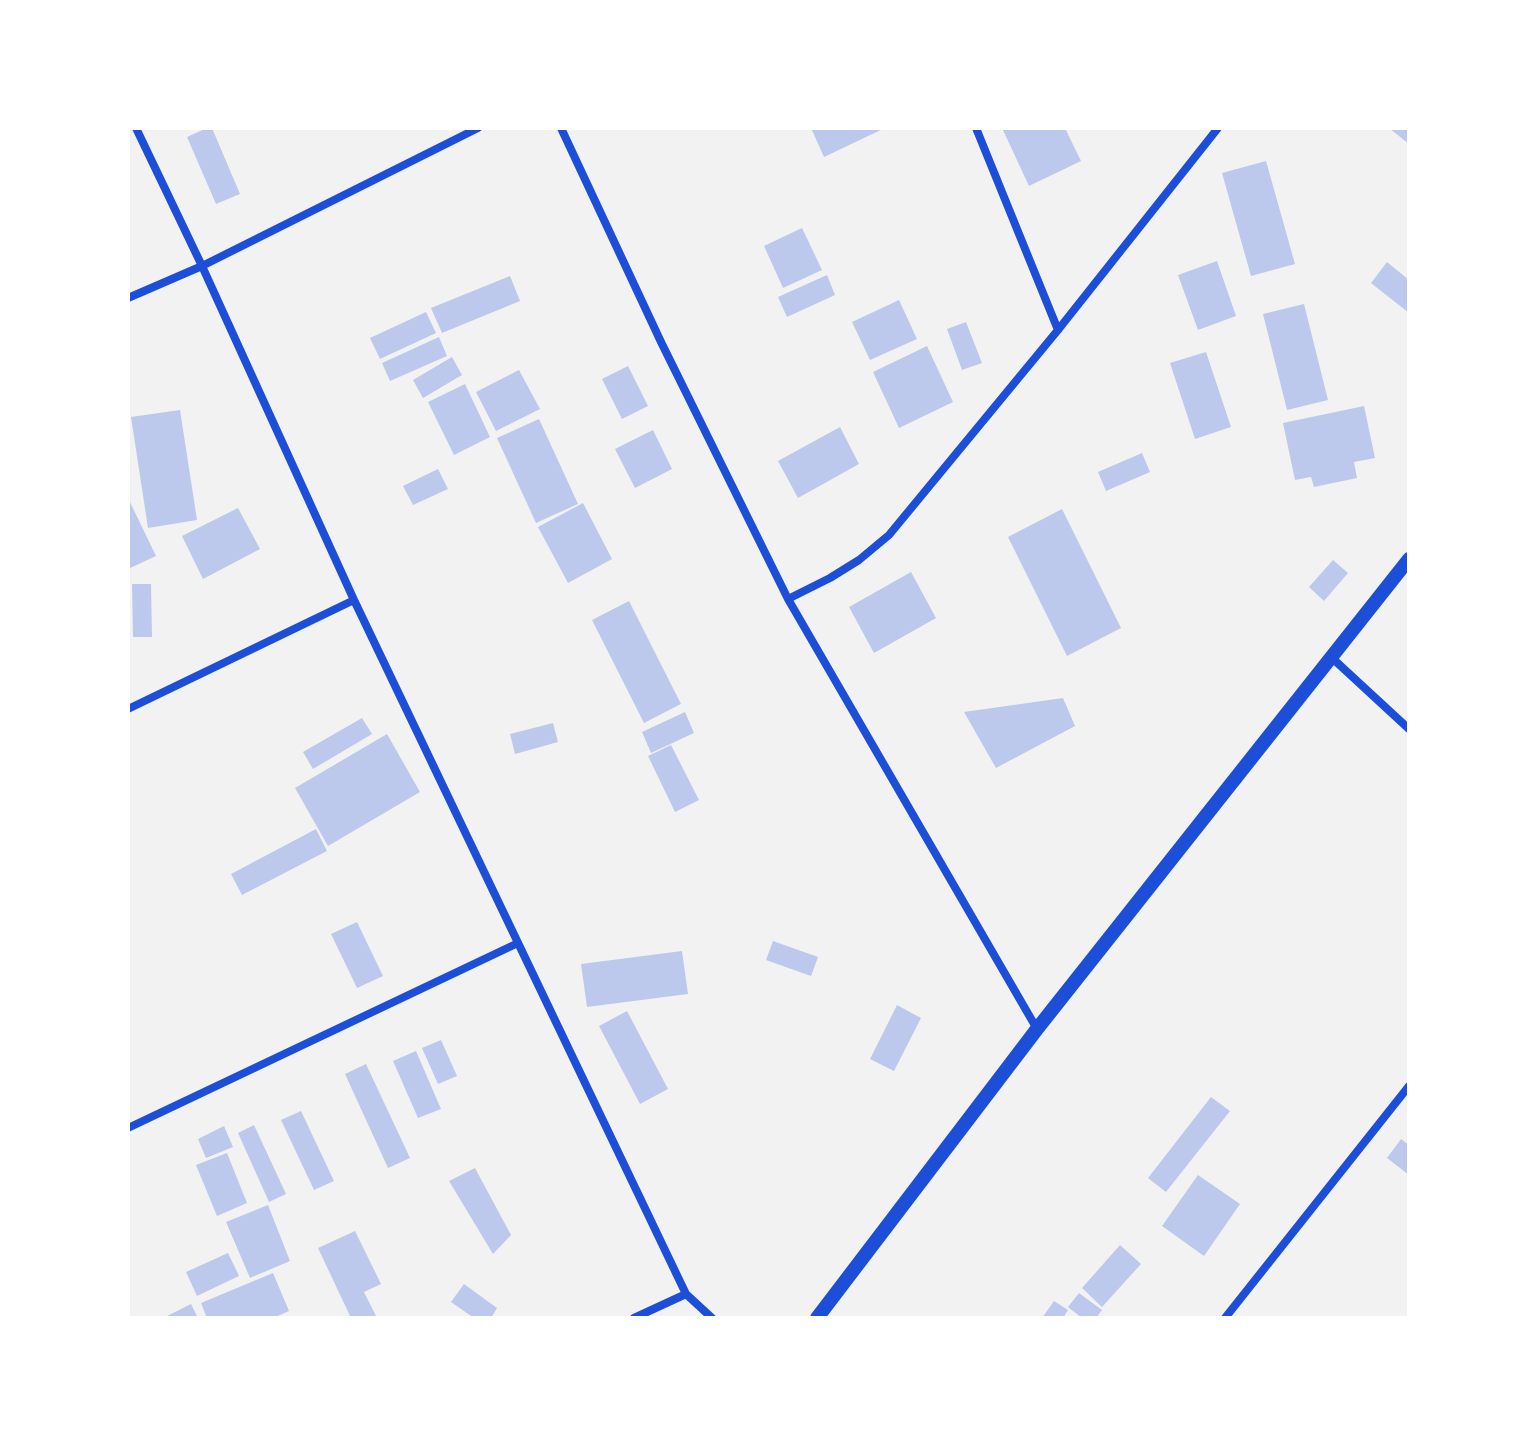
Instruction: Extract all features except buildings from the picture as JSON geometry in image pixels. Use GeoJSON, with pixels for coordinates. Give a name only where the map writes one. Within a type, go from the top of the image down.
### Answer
{"type":"FeatureCollection","features":[{"type":"Feature","properties":{"kind":"street"},"geometry":{"type":"LineString","coordinates":[[136,128],[354,600],[686,1294],[712,1318]]}},
{"type":"Feature","properties":{"kind":"street"},"geometry":{"type":"LineString","coordinates":[[128,298],[202,266],[478,128]]}},
{"type":"Feature","properties":{"kind":"street"},"geometry":{"type":"LineString","coordinates":[[561,128],[661,342],[788,599],[1037,1029]]}},
{"type":"Feature","properties":{"kind":"street"},"geometry":{"type":"LineString","coordinates":[[976,128],[1058,330]]}},
{"type":"Feature","properties":{"kind":"street"},"geometry":{"type":"LineString","coordinates":[[788,599],[859,560],[889,535],[1058,330],[1218,128]]}},
{"type":"Feature","properties":{"kind":"street"},"geometry":{"type":"LineString","coordinates":[[817,1318],[1037,1029],[1409,559]]}},
{"type":"Feature","properties":{"kind":"street"},"geometry":{"type":"LineString","coordinates":[[128,709],[354,600]]}},
{"type":"Feature","properties":{"kind":"street"},"geometry":{"type":"LineString","coordinates":[[1331,657],[1409,729]]}},
{"type":"Feature","properties":{"kind":"street"},"geometry":{"type":"LineString","coordinates":[[128,1128],[518,943]]}},
{"type":"Feature","properties":{"kind":"street"},"geometry":{"type":"LineString","coordinates":[[1225,1318],[1409,1086]]}},
{"type":"Feature","properties":{"kind":"street"},"geometry":{"type":"LineString","coordinates":[[634,1318],[686,1294]]}}]}
